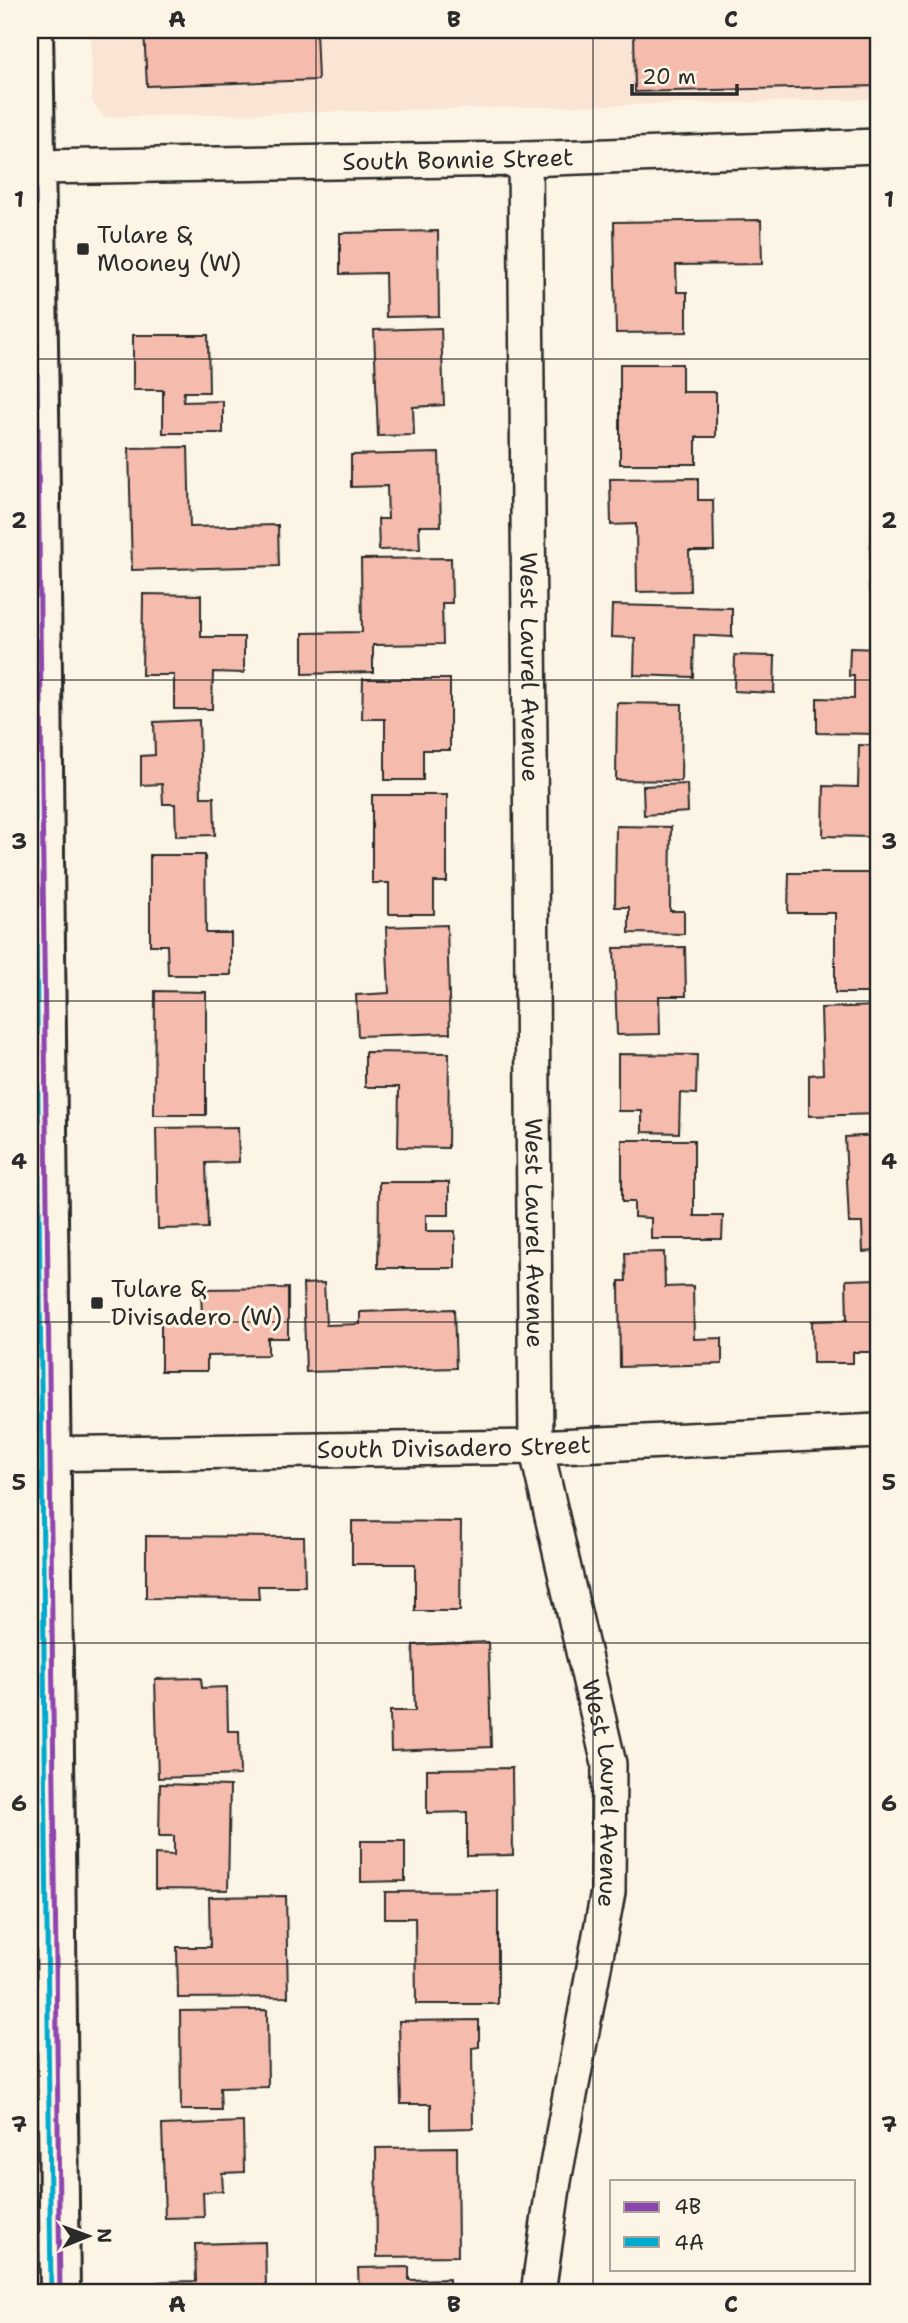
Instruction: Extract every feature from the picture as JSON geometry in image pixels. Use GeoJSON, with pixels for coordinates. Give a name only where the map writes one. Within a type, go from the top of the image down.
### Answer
{"type":"FeatureCollection","features":[{"type":"Feature","properties":{"kind":"street"},"geometry":{"type":"LineString","coordinates":[[33,30],[32,110],[36,167],[34,407],[43,1930],[60,2293]]}},
{"type":"Feature","properties":{"kind":"street","name":"South Bonnie Street"},"geometry":{"type":"LineString","coordinates":[[36,167],[525,159],[878,146]]}},
{"type":"Feature","properties":{"kind":"street","name":"West Laurel Avenue"},"geometry":{"type":"LineString","coordinates":[[525,159],[536,1447],[609,1764],[608,1892],[554,2180],[537,2293]]}},
{"type":"Feature","properties":{"kind":"street","name":"South Divisadero Street"},"geometry":{"type":"LineString","coordinates":[[41,1454],[536,1447],[878,1431]]}},
{"type":"Feature","properties":{"kind":"shaded area"},"geometry":{"type":"Polygon","coordinates":[[[91,30],[878,30],[878,99],[104,117],[92,102],[91,30]]]}},
{"type":"Feature","properties":{"kind":"building"},"geometry":{"type":"Polygon","coordinates":[[[144,30],[316,30],[318,80],[147,86],[144,30]]]}},
{"type":"Feature","properties":{"kind":"building"},"geometry":{"type":"Polygon","coordinates":[[[634,30],[878,30],[878,86],[635,92],[634,30]]]}},
{"type":"Feature","properties":{"kind":"building"},"geometry":{"type":"Polygon","coordinates":[[[761,220],[762,264],[676,265],[677,292],[687,292],[687,332],[616,333],[614,222],[761,220]]]}},
{"type":"Feature","properties":{"kind":"building"},"geometry":{"type":"Polygon","coordinates":[[[438,231],[439,316],[386,317],[385,273],[340,274],[340,233],[438,231]]]}},
{"type":"Feature","properties":{"kind":"building"},"geometry":{"type":"Polygon","coordinates":[[[441,328],[444,405],[413,407],[414,435],[378,436],[374,330],[441,328]]]}},
{"type":"Feature","properties":{"kind":"building"},"geometry":{"type":"Polygon","coordinates":[[[133,335],[208,335],[209,392],[184,392],[183,402],[223,401],[223,433],[163,433],[163,390],[133,390],[133,335]]]}},
{"type":"Feature","properties":{"kind":"building"},"geometry":{"type":"Polygon","coordinates":[[[620,364],[682,364],[682,392],[716,392],[716,437],[696,437],[696,464],[620,464],[620,364]]]}},
{"type":"Feature","properties":{"kind":"building"},"geometry":{"type":"Polygon","coordinates":[[[188,447],[190,527],[278,525],[279,566],[132,570],[129,448],[188,447]]]}},
{"type":"Feature","properties":{"kind":"building"},"geometry":{"type":"Polygon","coordinates":[[[439,453],[441,526],[419,526],[420,549],[379,550],[378,519],[388,519],[387,486],[351,487],[351,455],[439,453]]]}},
{"type":"Feature","properties":{"kind":"building"},"geometry":{"type":"Polygon","coordinates":[[[698,478],[698,500],[713,500],[714,551],[689,551],[690,591],[637,592],[636,524],[611,525],[610,479],[698,478]]]}},
{"type":"Feature","properties":{"kind":"building"},"geometry":{"type":"Polygon","coordinates":[[[872,514],[878,515],[878,591],[869,591],[872,514]]]}},
{"type":"Feature","properties":{"kind":"building"},"geometry":{"type":"Polygon","coordinates":[[[451,558],[452,603],[442,603],[443,644],[373,645],[373,672],[303,674],[303,633],[362,632],[361,559],[451,558]]]}},
{"type":"Feature","properties":{"kind":"building"},"geometry":{"type":"Polygon","coordinates":[[[143,594],[201,595],[201,637],[244,637],[244,673],[213,672],[212,709],[174,709],[174,675],[142,675],[143,594]]]}},
{"type":"Feature","properties":{"kind":"building"},"geometry":{"type":"Polygon","coordinates":[[[612,605],[732,608],[732,637],[694,635],[693,677],[634,675],[635,638],[611,637],[612,605]]]}},
{"type":"Feature","properties":{"kind":"building"},"geometry":{"type":"Polygon","coordinates":[[[850,648],[878,649],[878,734],[817,733],[817,698],[854,699],[854,676],[849,676],[850,648]]]}},
{"type":"Feature","properties":{"kind":"building"},"geometry":{"type":"Polygon","coordinates":[[[735,655],[775,656],[774,693],[734,691],[735,655]]]}},
{"type":"Feature","properties":{"kind":"building"},"geometry":{"type":"Polygon","coordinates":[[[363,679],[450,679],[450,750],[423,750],[423,780],[385,780],[385,719],[362,719],[363,679]]]}},
{"type":"Feature","properties":{"kind":"building"},"geometry":{"type":"Polygon","coordinates":[[[617,703],[682,704],[681,781],[616,780],[617,703]]]}},
{"type":"Feature","properties":{"kind":"building"},"geometry":{"type":"Polygon","coordinates":[[[199,720],[201,797],[214,797],[215,835],[176,836],[175,804],[163,804],[162,784],[141,785],[141,756],[155,755],[154,722],[199,720]]]}},
{"type":"Feature","properties":{"kind":"building"},"geometry":{"type":"Polygon","coordinates":[[[859,745],[878,746],[878,858],[871,858],[872,837],[823,836],[824,786],[858,787],[859,745]]]}},
{"type":"Feature","properties":{"kind":"building"},"geometry":{"type":"Polygon","coordinates":[[[687,784],[688,812],[644,815],[643,786],[687,784]]]}},
{"type":"Feature","properties":{"kind":"building"},"geometry":{"type":"Polygon","coordinates":[[[372,795],[447,795],[447,882],[434,882],[434,914],[389,914],[389,883],[372,883],[372,795]]]}},
{"type":"Feature","properties":{"kind":"building"},"geometry":{"type":"Polygon","coordinates":[[[616,826],[671,827],[670,911],[684,911],[684,934],[629,933],[629,907],[615,907],[616,826]]]}},
{"type":"Feature","properties":{"kind":"building"},"geometry":{"type":"Polygon","coordinates":[[[150,855],[205,855],[206,933],[231,933],[231,975],[168,975],[167,945],[150,945],[150,855]]]}},
{"type":"Feature","properties":{"kind":"building"},"geometry":{"type":"Polygon","coordinates":[[[789,873],[878,873],[878,993],[835,993],[835,913],[788,913],[789,873]]]}},
{"type":"Feature","properties":{"kind":"building"},"geometry":{"type":"Polygon","coordinates":[[[447,925],[450,1033],[358,1036],[356,995],[389,993],[386,927],[447,925]]]}},
{"type":"Feature","properties":{"kind":"building"},"geometry":{"type":"Polygon","coordinates":[[[685,947],[686,996],[659,996],[660,1034],[617,1035],[614,948],[685,947]]]}},
{"type":"Feature","properties":{"kind":"building"},"geometry":{"type":"Polygon","coordinates":[[[155,991],[206,992],[206,1115],[154,1115],[155,991]]]}},
{"type":"Feature","properties":{"kind":"building"},"geometry":{"type":"Polygon","coordinates":[[[878,1006],[878,1114],[809,1116],[809,1075],[823,1074],[821,1008],[878,1006]]]}},
{"type":"Feature","properties":{"kind":"building"},"geometry":{"type":"Polygon","coordinates":[[[365,1052],[449,1053],[448,1148],[398,1147],[399,1087],[365,1087],[365,1052]]]}},
{"type":"Feature","properties":{"kind":"building"},"geometry":{"type":"Polygon","coordinates":[[[618,1054],[697,1055],[696,1094],[680,1093],[679,1133],[642,1132],[642,1111],[618,1111],[618,1054]]]}},
{"type":"Feature","properties":{"kind":"building"},"geometry":{"type":"Polygon","coordinates":[[[238,1127],[239,1162],[206,1163],[208,1228],[158,1229],[156,1128],[238,1127]]]}},
{"type":"Feature","properties":{"kind":"building"},"geometry":{"type":"Polygon","coordinates":[[[878,1135],[878,1251],[863,1252],[862,1223],[849,1223],[845,1137],[878,1135]]]}},
{"type":"Feature","properties":{"kind":"building"},"geometry":{"type":"Polygon","coordinates":[[[622,1140],[694,1140],[694,1216],[723,1216],[722,1239],[651,1239],[651,1218],[634,1217],[634,1202],[622,1202],[622,1140]]]}},
{"type":"Feature","properties":{"kind":"building"},"geometry":{"type":"Polygon","coordinates":[[[379,1182],[449,1182],[449,1215],[426,1215],[426,1231],[455,1231],[455,1268],[378,1268],[379,1182]]]}},
{"type":"Feature","properties":{"kind":"building"},"geometry":{"type":"Polygon","coordinates":[[[664,1252],[665,1287],[693,1286],[694,1339],[722,1338],[722,1364],[620,1367],[619,1281],[626,1281],[625,1253],[664,1252]]]}},
{"type":"Feature","properties":{"kind":"building"},"geometry":{"type":"Polygon","coordinates":[[[878,1279],[878,1352],[853,1352],[853,1363],[813,1363],[812,1321],[847,1320],[846,1280],[878,1279]]]}},
{"type":"Feature","properties":{"kind":"building"},"geometry":{"type":"Polygon","coordinates":[[[324,1283],[326,1325],[360,1324],[360,1312],[454,1309],[456,1368],[306,1372],[303,1284],[324,1283]]]}},
{"type":"Feature","properties":{"kind":"building"},"geometry":{"type":"Polygon","coordinates":[[[288,1288],[288,1338],[268,1338],[268,1355],[207,1356],[207,1371],[161,1371],[161,1318],[202,1318],[201,1289],[288,1288]]]}},
{"type":"Feature","properties":{"kind":"building"},"geometry":{"type":"Polygon","coordinates":[[[352,1521],[461,1522],[460,1611],[415,1611],[415,1564],[352,1564],[352,1521]]]}},
{"type":"Feature","properties":{"kind":"building"},"geometry":{"type":"Polygon","coordinates":[[[146,1536],[304,1537],[305,1586],[258,1586],[259,1599],[146,1598],[146,1536]]]}},
{"type":"Feature","properties":{"kind":"building"},"geometry":{"type":"Polygon","coordinates":[[[488,1642],[491,1747],[391,1751],[390,1711],[415,1711],[413,1645],[488,1642]]]}},
{"type":"Feature","properties":{"kind":"building"},"geometry":{"type":"Polygon","coordinates":[[[201,1678],[202,1688],[227,1687],[228,1731],[239,1731],[240,1775],[158,1778],[155,1679],[201,1678]]]}},
{"type":"Feature","properties":{"kind":"building"},"geometry":{"type":"Polygon","coordinates":[[[512,1768],[513,1855],[467,1856],[467,1812],[427,1813],[427,1769],[512,1768]]]}},
{"type":"Feature","properties":{"kind":"building"},"geometry":{"type":"Polygon","coordinates":[[[160,1784],[230,1786],[228,1890],[155,1889],[155,1854],[174,1855],[174,1836],[159,1836],[160,1784]]]}},
{"type":"Feature","properties":{"kind":"building"},"geometry":{"type":"Polygon","coordinates":[[[361,1841],[405,1841],[405,1881],[361,1882],[361,1841]]]}},
{"type":"Feature","properties":{"kind":"building"},"geometry":{"type":"Polygon","coordinates":[[[498,1891],[498,2004],[416,2004],[415,1918],[385,1918],[385,1892],[498,1891]]]}},
{"type":"Feature","properties":{"kind":"building"},"geometry":{"type":"Polygon","coordinates":[[[286,1896],[288,1997],[178,1998],[177,1947],[210,1947],[209,1897],[286,1896]]]}},
{"type":"Feature","properties":{"kind":"building"},"geometry":{"type":"Polygon","coordinates":[[[267,2010],[268,2087],[220,2088],[221,2110],[181,2110],[180,2011],[267,2010]]]}},
{"type":"Feature","properties":{"kind":"building"},"geometry":{"type":"Polygon","coordinates":[[[479,2020],[479,2047],[472,2048],[473,2128],[431,2129],[431,2104],[401,2104],[399,2021],[479,2020]]]}},
{"type":"Feature","properties":{"kind":"building"},"geometry":{"type":"Polygon","coordinates":[[[243,2122],[244,2172],[222,2173],[223,2191],[203,2192],[204,2217],[165,2218],[162,2125],[243,2122]]]}},
{"type":"Feature","properties":{"kind":"building"},"geometry":{"type":"Polygon","coordinates":[[[457,2147],[458,2256],[377,2257],[376,2148],[457,2147]]]}},
{"type":"Feature","properties":{"kind":"building"},"geometry":{"type":"Polygon","coordinates":[[[265,2242],[266,2287],[241,2288],[241,2293],[158,2293],[158,2282],[196,2281],[195,2244],[265,2242]]]}},
{"type":"Feature","properties":{"kind":"building"},"geometry":{"type":"Polygon","coordinates":[[[409,2267],[409,2280],[449,2279],[449,2293],[359,2293],[358,2268],[409,2267]]]}},
{"type":"Feature","properties":{"kind":"transit line","name":"4B"},"geometry":{"type":"LineString","coordinates":[[33,30],[60,2293]]}},
{"type":"Feature","properties":{"kind":"transit line","name":"4A"},"geometry":{"type":"LineString","coordinates":[[30,376],[51,2293]]}},
{"type":"Feature","properties":{"kind":"place","name":"Tulare & Mooney (W)"},"geometry":{"type":"Point","coordinates":[83,249]}},
{"type":"Feature","properties":{"kind":"place","name":"Tulare & Divisadero (W)"},"geometry":{"type":"Point","coordinates":[97,1303]}}]}
